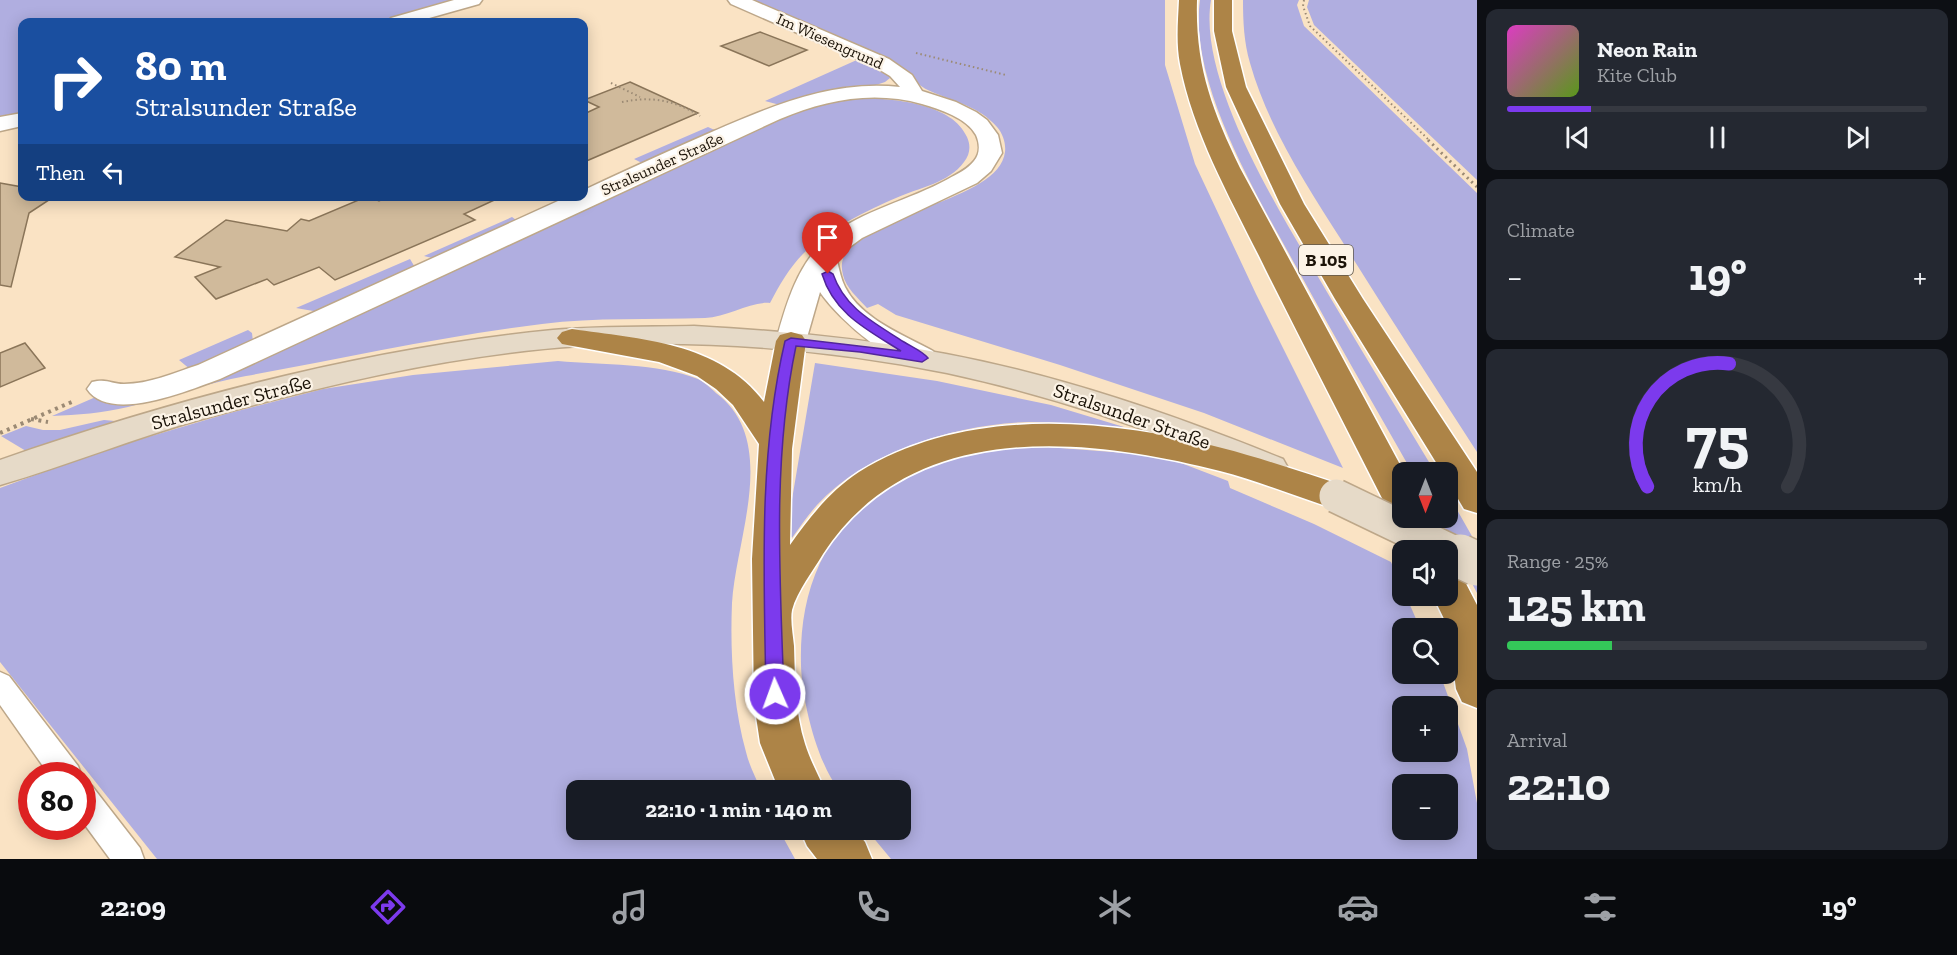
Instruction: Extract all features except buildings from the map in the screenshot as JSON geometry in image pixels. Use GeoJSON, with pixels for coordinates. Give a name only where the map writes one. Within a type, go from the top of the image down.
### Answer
{"type":"FeatureCollection","features":[{"type":"Feature","properties":{"kind":"highway","name":"B 105"},"geometry":{"type":"LineString","coordinates":[[1188,0],[1186,30],[1190,62],[1201,105],[1216,142],[1392,483]]}},
{"type":"Feature","properties":{"kind":"highway","name":"B 105"},"geometry":{"type":"LineString","coordinates":[[1223,0],[1223,32],[1236,87],[1292,204],[1477,500]]}},
{"type":"Feature","properties":{"kind":"highway"},"geometry":{"type":"LineString","coordinates":[[572,338],[684,358],[726,382],[744,398],[776,444]]}},
{"type":"Feature","properties":{"kind":"highway"},"geometry":{"type":"LineString","coordinates":[[791,341],[780,390],[770,534],[776,715],[789,764],[797,780]]}},
{"type":"Feature","properties":{"kind":"highway"},"geometry":{"type":"LineString","coordinates":[[772,611],[794,567],[819,532],[843,505],[870,482],[902,464],[946,447],[988,438],[1040,435],[1217,452],[1336,496]]}},
{"type":"Feature","properties":{"kind":"highway"},"geometry":{"type":"LineString","coordinates":[[1458,606],[1473,636],[1477,689]]}},
{"type":"Feature","properties":{"kind":"highway"},"geometry":{"type":"LineString","coordinates":[[833,840],[848,859]]}},
{"type":"Feature","properties":{"kind":"street"},"geometry":{"type":"LineString","coordinates":[[411,18],[473,0]]}},
{"type":"Feature","properties":{"kind":"street","name":"Im Wiesengrund"},"geometry":{"type":"LineString","coordinates":[[737,0],[882,63],[901,74],[912,94]]}},
{"type":"Feature","properties":{"kind":"street","name":"Stralsunder Straße"},"geometry":{"type":"LineString","coordinates":[[588,197],[791,106],[837,94],[861,91],[912,94],[949,106],[980,125],[989,137],[991,152],[986,165],[973,177],[890,213],[839,242],[823,260],[804,297],[791,341]]}},
{"type":"Feature","properties":{"kind":"street"},"geometry":{"type":"LineString","coordinates":[[0,124],[18,121]]}},
{"type":"Feature","properties":{"kind":"street","name":"Stralsunder Straße"},"geometry":{"type":"LineString","coordinates":[[104,389],[108,394],[135,394],[209,372],[580,201]]}},
{"type":"Feature","properties":{"kind":"street","name":"Stralsunder Straße"},"geometry":{"type":"LineString","coordinates":[[823,260],[832,289],[841,303],[866,325],[922,358]]}},
{"type":"Feature","properties":{"kind":"street","name":"Stralsunder Straße"},"geometry":{"type":"LineString","coordinates":[[0,473],[67,448],[222,403],[338,375],[434,356],[572,338],[663,336],[791,341],[860,348],[922,358],[1044,386],[1137,414],[1217,452]]}},
{"type":"Feature","properties":{"kind":"street"},"geometry":{"type":"LineString","coordinates":[[1336,496],[1477,564]]}},
{"type":"Feature","properties":{"kind":"lane"},"geometry":{"type":"LineString","coordinates":[[0,684],[58,762]]}},
{"type":"Feature","properties":{"kind":"lane"},"geometry":{"type":"LineString","coordinates":[[96,815],[129,859]]}},
{"type":"Feature","properties":{"kind":"path"},"geometry":{"type":"LineString","coordinates":[[1304,0],[1303,6],[1310,26],[1477,187]]}},
{"type":"Feature","properties":{"kind":"path"},"geometry":{"type":"LineString","coordinates":[[882,63],[902,54],[917,53],[1006,75]]}},
{"type":"Feature","properties":{"kind":"path"},"geometry":{"type":"LineString","coordinates":[[611,83],[640,97]]}},
{"type":"Feature","properties":{"kind":"path"},"geometry":{"type":"LineString","coordinates":[[622,102],[640,97],[662,98],[699,114],[703,120]]}},
{"type":"Feature","properties":{"kind":"path"},"geometry":{"type":"LineString","coordinates":[[0,433],[31,419]]}},
{"type":"Feature","properties":{"kind":"shaded area"},"geometry":{"type":"Polygon","coordinates":[[[0,0],[465,0],[404,18],[18,18],[18,118],[0,121],[0,0]]]}},
{"type":"Feature","properties":{"kind":"shaded area"},"geometry":{"type":"Polygon","coordinates":[[[744,0],[1165,0],[1165,65],[1195,164],[1256,294],[1343,468],[1204,413],[1060,365],[896,315],[878,304],[867,308],[845,280],[843,275],[845,254],[860,238],[885,224],[974,187],[995,171],[1005,152],[1002,136],[997,127],[982,114],[966,105],[925,89],[894,64],[744,0]]]}},
{"type":"Feature","properties":{"kind":"shaded area"},"geometry":{"type":"Polygon","coordinates":[[[1200,0],[1211,0],[1210,34],[1217,71],[1230,110],[1248,150],[1289,228],[1429,462],[1406,462],[1265,210],[1230,140],[1215,103],[1199,33],[1200,0]]]}},
{"type":"Feature","properties":{"kind":"shaded area"},"geometry":{"type":"Polygon","coordinates":[[[1243,0],[1299,0],[1297,5],[1304,26],[1477,193],[1477,452],[1315,199],[1278,133],[1250,63],[1244,32],[1243,0]]]}},
{"type":"Feature","properties":{"kind":"shaded area"},"geometry":{"type":"Polygon","coordinates":[[[1309,0],[1477,0],[1477,180],[1314,25],[1307,7],[1309,0]]]}},
{"type":"Feature","properties":{"kind":"shaded area"},"geometry":{"type":"Polygon","coordinates":[[[859,59],[887,72],[890,78],[876,85],[833,89],[780,105],[765,101],[859,59]]]}},
{"type":"Feature","properties":{"kind":"shaded area"},"geometry":{"type":"Polygon","coordinates":[[[844,99],[892,100],[937,110],[960,126],[967,137],[968,156],[958,169],[942,180],[861,214],[815,243],[791,269],[770,303],[755,304],[705,318],[583,320],[468,335],[231,379],[119,409],[52,416],[98,396],[124,402],[785,114],[844,99]]]}},
{"type":"Feature","properties":{"kind":"shaded area"},"geometry":{"type":"Polygon","coordinates":[[[708,127],[719,132],[646,165],[634,159],[708,127]]]}},
{"type":"Feature","properties":{"kind":"shaded area"},"geometry":{"type":"Polygon","coordinates":[[[512,217],[519,222],[436,259],[424,256],[512,217]]]}},
{"type":"Feature","properties":{"kind":"shaded area"},"geometry":{"type":"Polygon","coordinates":[[[410,259],[416,269],[319,312],[296,308],[410,259]]]}},
{"type":"Feature","properties":{"kind":"shaded area"},"geometry":{"type":"Polygon","coordinates":[[[248,330],[252,333],[253,342],[191,370],[179,360],[248,330]]]}},
{"type":"Feature","properties":{"kind":"shaded area"},"geometry":{"type":"Polygon","coordinates":[[[558,361],[648,367],[698,379],[712,389],[735,413],[746,437],[750,463],[750,491],[732,603],[732,659],[735,697],[742,734],[749,762],[757,780],[566,780],[566,840],[785,840],[795,859],[157,859],[96,782],[96,762],[80,762],[0,662],[0,488],[104,450],[226,414],[323,389],[413,375],[558,361]]]}},
{"type":"Feature","properties":{"kind":"shaded area"},"geometry":{"type":"Polygon","coordinates":[[[815,363],[937,381],[1051,405],[1124,427],[1041,422],[1001,424],[972,428],[914,444],[861,470],[837,486],[817,505],[792,538],[787,529],[815,363]]]}},
{"type":"Feature","properties":{"kind":"shaded area"},"geometry":{"type":"Polygon","coordinates":[[[104,420],[115,421],[26,451],[1,436],[26,426],[43,430],[60,430],[104,420]]]}},
{"type":"Feature","properties":{"kind":"shaded area"},"geometry":{"type":"Polygon","coordinates":[[[1035,446],[1151,455],[1181,463],[1228,481],[1230,488],[1314,524],[1391,562],[1392,606],[1410,606],[1416,618],[1392,618],[1392,684],[1444,684],[1448,696],[1392,696],[1392,762],[1458,762],[1458,724],[1467,749],[1477,803],[1477,859],[891,859],[875,840],[911,840],[911,780],[832,780],[831,778],[812,730],[804,696],[801,639],[807,600],[820,563],[834,540],[871,502],[893,486],[942,462],[999,448],[1035,446]]]}},
{"type":"Feature","properties":{"kind":"shaded area"},"geometry":{"type":"Polygon","coordinates":[[[1458,512],[1477,545],[1477,593],[1458,556],[1458,540],[1449,540],[1443,528],[1458,528],[1458,512]]]}},
{"type":"Feature","properties":{"kind":"route"},"geometry":{"type":"LineString","coordinates":[[775,694],[770,534],[780,390],[791,341],[860,348],[922,358],[855,316],[841,303],[832,289],[828,274]]}}]}
